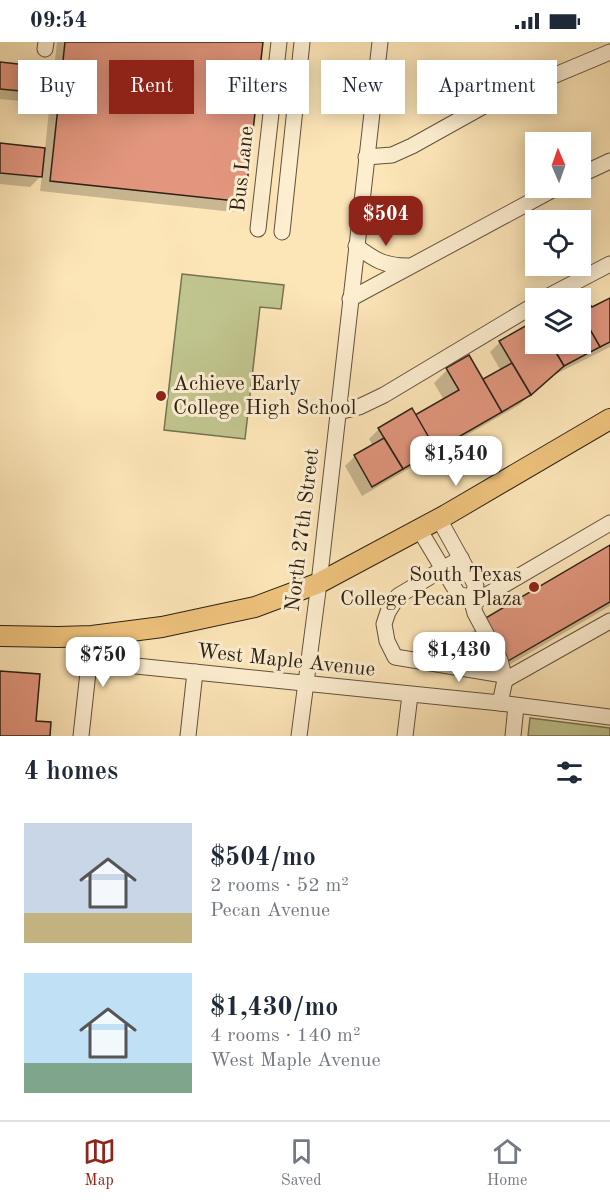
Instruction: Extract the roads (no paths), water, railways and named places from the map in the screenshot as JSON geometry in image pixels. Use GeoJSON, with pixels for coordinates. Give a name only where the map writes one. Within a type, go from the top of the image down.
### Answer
{"type":"FeatureCollection","features":[{"type":"Feature","properties":{"kind":"main road"},"geometry":{"type":"LineString","coordinates":[[0,636],[92,636],[162,627],[255,607],[319,583],[439,519],[610,419]]}},
{"type":"Feature","properties":{"kind":"street","name":"Bus Lane"},"geometry":{"type":"LineString","coordinates":[[258,229],[279,42]]}},
{"type":"Feature","properties":{"kind":"street"},"geometry":{"type":"LineString","coordinates":[[282,232],[302,42]]}},
{"type":"Feature","properties":{"kind":"street","name":"North 27th Street"},"geometry":{"type":"LineString","coordinates":[[299,736],[319,583],[380,42]]}},
{"type":"Feature","properties":{"kind":"street"},"geometry":{"type":"LineString","coordinates":[[366,157],[392,155],[491,102],[610,52]]}},
{"type":"Feature","properties":{"kind":"street"},"geometry":{"type":"LineString","coordinates":[[591,170],[610,161]]}},
{"type":"Feature","properties":{"kind":"street"},"geometry":{"type":"LineString","coordinates":[[350,299],[537,198]]}},
{"type":"Feature","properties":{"kind":"street"},"geometry":{"type":"LineString","coordinates":[[356,246],[384,264],[411,266]]}},
{"type":"Feature","properties":{"kind":"street"},"geometry":{"type":"LineString","coordinates":[[564,288],[610,264]]}},
{"type":"Feature","properties":{"kind":"street"},"geometry":{"type":"LineString","coordinates":[[338,412],[360,407],[384,395],[525,311]]}},
{"type":"Feature","properties":{"kind":"street"},"geometry":{"type":"LineString","coordinates":[[439,519],[476,586],[472,600],[475,613],[500,660],[504,677],[500,703]]}},
{"type":"Feature","properties":{"kind":"street"},"geometry":{"type":"LineString","coordinates":[[472,600],[610,523]]}},
{"type":"Feature","properties":{"kind":"street"},"geometry":{"type":"LineString","coordinates":[[419,529],[458,594],[472,600]]}},
{"type":"Feature","properties":{"kind":"street"},"geometry":{"type":"LineString","coordinates":[[461,558],[398,596],[384,624],[387,641],[395,657],[504,677],[610,621]]}},
{"type":"Feature","properties":{"kind":"street"},"geometry":{"type":"LineString","coordinates":[[81,736],[92,636]]}},
{"type":"Feature","properties":{"kind":"street","name":"West Maple Avenue"},"geometry":{"type":"LineString","coordinates":[[136,666],[500,703],[610,717]]}},
{"type":"Feature","properties":{"kind":"street"},"geometry":{"type":"LineString","coordinates":[[188,736],[195,672]]}},
{"type":"Feature","properties":{"kind":"street"},"geometry":{"type":"LineString","coordinates":[[405,736],[410,694]]}},
{"type":"Feature","properties":{"kind":"street"},"geometry":{"type":"LineString","coordinates":[[513,736],[516,706]]}},
{"type":"Feature","properties":{"kind":"place","name":"Achieve Early College High School"},"geometry":{"type":"Point","coordinates":[161,396]}},
{"type":"Feature","properties":{"kind":"place","name":"South Texas College Pecan Plaza"},"geometry":{"type":"Point","coordinates":[534,587]}}]}
